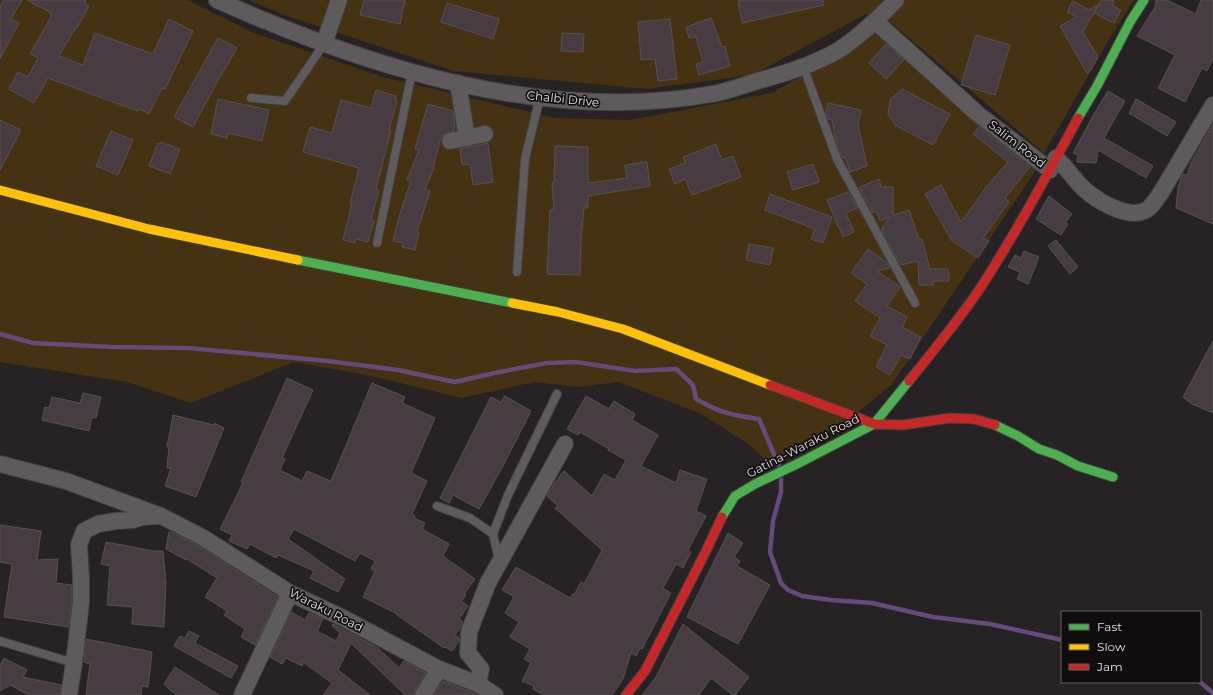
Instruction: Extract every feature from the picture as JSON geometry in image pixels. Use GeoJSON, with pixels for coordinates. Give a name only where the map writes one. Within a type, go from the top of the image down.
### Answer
{"type":"FeatureCollection","features":[{"type":"Feature","properties":{"kind":"street","name":"Chalbi Drive"},"geometry":{"type":"LineString","coordinates":[[217,0],[261,20],[324,44],[412,72],[458,83],[540,97],[571,101],[616,103],[662,101],[714,94],[803,66],[838,50],[876,22],[896,0]]}},
{"type":"Feature","properties":{"kind":"street"},"geometry":{"type":"LineString","coordinates":[[324,44],[339,0]]}},
{"type":"Feature","properties":{"kind":"street","name":"Salim Road"},"geometry":{"type":"LineString","coordinates":[[876,22],[980,115],[1053,164],[1083,108],[1097,86],[1130,22],[1144,0]]}},
{"type":"Feature","properties":{"kind":"street"},"geometry":{"type":"LineString","coordinates":[[458,83],[467,138]]}},
{"type":"Feature","properties":{"kind":"street"},"geometry":{"type":"LineString","coordinates":[[1053,164],[1066,167],[1084,188],[1099,200],[1116,209],[1130,213],[1144,212],[1159,196],[1213,105]]}},
{"type":"Feature","properties":{"kind":"street"},"geometry":{"type":"LineString","coordinates":[[450,141],[485,134]]}},
{"type":"Feature","properties":{"kind":"street","name":"Gatina-Waraku Road"},"geometry":{"type":"LineString","coordinates":[[626,695],[645,671],[706,551],[721,518],[735,496],[755,484],[874,424],[943,339],[980,288],[1053,164]]}},
{"type":"Feature","properties":{"kind":"street"},"geometry":{"type":"LineString","coordinates":[[0,190],[149,229],[573,316],[623,329],[874,424],[903,425],[950,418],[974,419],[998,426],[1039,449],[1057,455],[1078,466],[1113,477]]}},
{"type":"Feature","properties":{"kind":"street"},"geometry":{"type":"LineString","coordinates":[[478,684],[481,668],[468,653],[469,632],[488,583],[499,561],[565,444]]}},
{"type":"Feature","properties":{"kind":"street","name":"Waraku Road"},"geometry":{"type":"LineString","coordinates":[[0,464],[66,481],[161,516],[202,537],[290,593],[439,669],[478,684],[495,695]]}},
{"type":"Feature","properties":{"kind":"street"},"geometry":{"type":"LineString","coordinates":[[69,695],[81,602],[79,545],[84,531],[98,524],[133,520],[143,517],[161,516]]}},
{"type":"Feature","properties":{"kind":"street"},"geometry":{"type":"LineString","coordinates":[[242,695],[290,593]]}},
{"type":"Feature","properties":{"kind":"street"},"geometry":{"type":"LineString","coordinates":[[423,695],[439,669]]}},
{"type":"Feature","properties":{"kind":"lane"},"geometry":{"type":"LineString","coordinates":[[251,98],[285,101],[324,44]]}},
{"type":"Feature","properties":{"kind":"lane"},"geometry":{"type":"LineString","coordinates":[[803,66],[837,158],[915,303]]}},
{"type":"Feature","properties":{"kind":"lane"},"geometry":{"type":"LineString","coordinates":[[377,243],[412,72]]}},
{"type":"Feature","properties":{"kind":"lane"},"geometry":{"type":"LineString","coordinates":[[517,272],[525,159],[540,97]]}},
{"type":"Feature","properties":{"kind":"lane"},"geometry":{"type":"LineString","coordinates":[[499,561],[493,534],[508,495],[557,394]]}},
{"type":"Feature","properties":{"kind":"lane"},"geometry":{"type":"LineString","coordinates":[[437,506],[470,518],[493,534]]}},
{"type":"Feature","properties":{"kind":"lane"},"geometry":{"type":"LineString","coordinates":[[0,641],[74,662]]}},
{"type":"Feature","properties":{"kind":"shaded area"},"geometry":{"type":"Polygon","coordinates":[[[0,0],[187,0],[254,33],[383,77],[555,118],[630,120],[772,93],[876,32],[1036,170],[892,384],[845,423],[769,463],[747,443],[701,414],[619,382],[577,387],[534,382],[462,398],[367,375],[294,362],[191,403],[127,382],[0,362],[0,0]]]}},
{"type":"Feature","properties":{"kind":"shaded area"},"geometry":{"type":"Polygon","coordinates":[[[249,0],[1134,0],[1111,36],[1044,153],[889,21],[866,14],[752,75],[647,89],[454,71],[284,15],[249,0]]]}},
{"type":"Feature","properties":{"kind":"building"},"geometry":{"type":"Polygon","coordinates":[[[4,0],[22,0],[11,19],[19,23],[0,59],[0,7],[4,0]]]}},
{"type":"Feature","properties":{"kind":"building"},"geometry":{"type":"Polygon","coordinates":[[[27,0],[86,0],[84,4],[89,6],[59,56],[83,65],[95,33],[153,54],[169,19],[193,31],[165,89],[162,88],[149,114],[140,109],[138,111],[48,78],[34,103],[9,89],[18,72],[28,77],[38,58],[30,54],[52,15],[50,14],[51,13],[27,0]]]}},
{"type":"Feature","properties":{"kind":"building"},"geometry":{"type":"Polygon","coordinates":[[[364,0],[405,0],[400,24],[360,15],[364,0]]]}},
{"type":"Feature","properties":{"kind":"building"},"geometry":{"type":"Polygon","coordinates":[[[823,0],[824,5],[742,23],[738,1],[823,0]]]}},
{"type":"Feature","properties":{"kind":"building"},"geometry":{"type":"Polygon","coordinates":[[[1101,0],[1114,0],[1112,5],[1121,10],[1114,23],[1094,13],[1101,0]]]}},
{"type":"Feature","properties":{"kind":"building"},"geometry":{"type":"Polygon","coordinates":[[[1156,0],[1167,0],[1196,14],[1201,0],[1213,0],[1213,58],[1207,71],[1202,68],[1185,102],[1158,88],[1175,55],[1137,36],[1155,7],[1156,0]]]}},
{"type":"Feature","properties":{"kind":"building"},"geometry":{"type":"Polygon","coordinates":[[[1073,1],[1089,10],[1098,5],[1083,32],[1098,57],[1091,70],[1087,73],[1060,26],[1077,17],[1067,12],[1073,1]]]}},
{"type":"Feature","properties":{"kind":"building"},"geometry":{"type":"Polygon","coordinates":[[[447,3],[499,19],[493,39],[441,22],[447,3]]]}},
{"type":"Feature","properties":{"kind":"building"},"geometry":{"type":"Polygon","coordinates":[[[711,18],[722,47],[725,46],[730,66],[699,75],[696,64],[703,62],[696,37],[689,38],[686,27],[711,18]]]}},
{"type":"Feature","properties":{"kind":"building"},"geometry":{"type":"Polygon","coordinates":[[[670,19],[677,79],[658,81],[655,59],[641,60],[638,22],[670,19]]]}},
{"type":"Feature","properties":{"kind":"building"},"geometry":{"type":"Polygon","coordinates":[[[562,33],[584,34],[583,52],[561,51],[562,33]]]}},
{"type":"Feature","properties":{"kind":"building"},"geometry":{"type":"Polygon","coordinates":[[[976,35],[1010,45],[995,95],[961,85],[976,35]]]}},
{"type":"Feature","properties":{"kind":"building"},"geometry":{"type":"Polygon","coordinates":[[[218,38],[237,48],[193,127],[174,117],[218,38]]]}},
{"type":"Feature","properties":{"kind":"building"},"geometry":{"type":"Polygon","coordinates":[[[886,44],[904,60],[886,79],[869,63],[886,44]]]}},
{"type":"Feature","properties":{"kind":"building"},"geometry":{"type":"Polygon","coordinates":[[[902,89],[950,114],[933,145],[895,125],[888,114],[890,100],[902,89]]]}},
{"type":"Feature","properties":{"kind":"building"},"geometry":{"type":"Polygon","coordinates":[[[376,90],[396,96],[395,100],[397,101],[376,189],[379,190],[371,220],[374,221],[368,242],[356,239],[355,243],[343,240],[359,168],[303,152],[310,127],[332,133],[341,100],[371,108],[376,90]]]}},
{"type":"Feature","properties":{"kind":"building"},"geometry":{"type":"Polygon","coordinates":[[[1108,91],[1125,101],[1104,138],[1153,166],[1146,178],[1098,150],[1096,163],[1077,162],[1078,155],[1073,153],[1108,91]]]}},
{"type":"Feature","properties":{"kind":"building"},"geometry":{"type":"Polygon","coordinates":[[[218,99],[269,110],[262,141],[228,133],[227,138],[211,134],[218,99]]]}},
{"type":"Feature","properties":{"kind":"building"},"geometry":{"type":"Polygon","coordinates":[[[1136,99],[1176,122],[1167,136],[1129,113],[1136,99]]]}},
{"type":"Feature","properties":{"kind":"building"},"geometry":{"type":"Polygon","coordinates":[[[828,103],[861,110],[858,125],[867,166],[850,172],[846,158],[843,158],[836,142],[832,120],[828,119],[826,113],[828,103]]]}},
{"type":"Feature","properties":{"kind":"building"},"geometry":{"type":"Polygon","coordinates":[[[428,104],[453,111],[455,125],[454,131],[444,134],[441,137],[434,168],[425,189],[430,191],[417,232],[419,233],[415,250],[402,247],[403,243],[393,241],[411,181],[407,180],[419,150],[415,149],[428,104]]]}},
{"type":"Feature","properties":{"kind":"building"},"geometry":{"type":"Polygon","coordinates":[[[0,120],[21,130],[0,170],[0,120]]]}},
{"type":"Feature","properties":{"kind":"building"},"geometry":{"type":"Polygon","coordinates":[[[1213,124],[1213,224],[1176,208],[1178,188],[1181,178],[1183,174],[1187,175],[1191,162],[1213,124]]]}},
{"type":"Feature","properties":{"kind":"building"},"geometry":{"type":"Polygon","coordinates":[[[979,127],[1030,167],[1005,198],[1009,202],[983,238],[989,241],[978,258],[952,241],[925,194],[941,185],[961,222],[987,186],[1008,162],[973,134],[979,127]]]}},
{"type":"Feature","properties":{"kind":"building"},"geometry":{"type":"Polygon","coordinates":[[[111,131],[133,140],[118,175],[96,166],[111,131]]]}},
{"type":"Feature","properties":{"kind":"building"},"geometry":{"type":"Polygon","coordinates":[[[161,142],[180,149],[170,174],[149,166],[158,143],[160,144],[161,142]]]}},
{"type":"Feature","properties":{"kind":"building"},"geometry":{"type":"Polygon","coordinates":[[[488,143],[493,182],[473,185],[470,164],[462,165],[460,149],[488,143]]]}},
{"type":"Feature","properties":{"kind":"building"},"geometry":{"type":"Polygon","coordinates":[[[716,144],[722,160],[733,156],[741,177],[692,195],[685,179],[675,184],[669,169],[685,163],[683,157],[716,144]]]}},
{"type":"Feature","properties":{"kind":"building"},"geometry":{"type":"Polygon","coordinates":[[[555,146],[588,147],[588,183],[627,178],[625,165],[647,162],[650,186],[588,196],[588,208],[584,208],[580,275],[547,274],[550,210],[554,210],[552,183],[554,183],[555,146]]]}},
{"type":"Feature","properties":{"kind":"building"},"geometry":{"type":"Polygon","coordinates":[[[813,164],[819,182],[793,190],[787,172],[813,164]]]}},
{"type":"Feature","properties":{"kind":"building"},"geometry":{"type":"Polygon","coordinates":[[[879,179],[881,187],[893,187],[893,215],[909,210],[919,239],[922,239],[930,269],[948,269],[949,281],[933,281],[933,285],[919,285],[918,261],[901,265],[884,235],[882,228],[890,217],[880,221],[877,212],[872,212],[869,203],[868,204],[859,187],[879,179]]]}},
{"type":"Feature","properties":{"kind":"building"},"geometry":{"type":"Polygon","coordinates":[[[848,192],[857,208],[846,213],[854,232],[843,237],[827,200],[848,192]]]}},
{"type":"Feature","properties":{"kind":"building"},"geometry":{"type":"Polygon","coordinates":[[[770,194],[832,217],[823,243],[811,239],[815,229],[765,210],[770,194]]]}},
{"type":"Feature","properties":{"kind":"building"},"geometry":{"type":"Polygon","coordinates":[[[1049,196],[1072,214],[1065,223],[1068,224],[1061,235],[1036,219],[1049,196]]]}},
{"type":"Feature","properties":{"kind":"building"},"geometry":{"type":"Polygon","coordinates":[[[1056,240],[1078,267],[1070,274],[1048,246],[1056,240]]]}},
{"type":"Feature","properties":{"kind":"building"},"geometry":{"type":"Polygon","coordinates":[[[749,244],[773,248],[770,265],[746,260],[749,244]]]}},
{"type":"Feature","properties":{"kind":"building"},"geometry":{"type":"Polygon","coordinates":[[[868,249],[886,262],[890,268],[877,271],[900,287],[887,306],[907,317],[902,327],[921,337],[910,359],[901,355],[890,375],[876,367],[887,345],[870,336],[880,318],[855,301],[867,284],[851,273],[868,249]]]}},
{"type":"Feature","properties":{"kind":"building"},"geometry":{"type":"Polygon","coordinates":[[[1024,251],[1039,257],[1028,284],[1017,279],[1020,272],[1008,267],[1015,255],[1021,258],[1024,251]]]}},
{"type":"Feature","properties":{"kind":"building"},"geometry":{"type":"Polygon","coordinates":[[[1213,341],[1213,413],[1192,404],[1183,397],[1213,341]]]}},
{"type":"Feature","properties":{"kind":"building"},"geometry":{"type":"Polygon","coordinates":[[[287,378],[313,390],[282,458],[285,459],[280,470],[302,481],[307,471],[331,481],[372,383],[405,397],[402,403],[435,418],[411,473],[427,481],[412,514],[415,516],[414,518],[425,523],[422,529],[449,544],[443,556],[475,579],[464,594],[466,595],[461,601],[468,606],[459,619],[463,622],[455,635],[459,638],[459,641],[452,651],[445,647],[444,648],[397,614],[363,597],[375,571],[371,569],[375,561],[360,553],[355,561],[294,529],[288,539],[345,579],[338,592],[310,578],[314,571],[278,555],[276,558],[250,544],[247,549],[229,541],[232,535],[220,529],[243,483],[241,482],[287,378]]]}},
{"type":"Feature","properties":{"kind":"building"},"geometry":{"type":"Polygon","coordinates":[[[83,393],[101,397],[96,418],[92,417],[89,431],[42,420],[45,407],[49,408],[52,397],[80,403],[83,393]]]}},
{"type":"Feature","properties":{"kind":"building"},"geometry":{"type":"Polygon","coordinates":[[[505,396],[531,411],[479,509],[453,495],[449,503],[440,498],[491,397],[501,402],[505,396]]]}},
{"type":"Feature","properties":{"kind":"building"},"geometry":{"type":"Polygon","coordinates":[[[586,396],[609,409],[614,401],[635,414],[632,420],[658,435],[641,466],[676,483],[680,470],[707,479],[696,511],[706,516],[688,550],[691,552],[683,568],[676,564],[663,588],[671,593],[642,649],[640,648],[636,656],[631,653],[623,679],[612,695],[544,695],[533,689],[534,686],[522,681],[531,663],[524,659],[530,649],[510,637],[519,622],[505,613],[514,597],[502,590],[516,567],[570,598],[573,594],[574,595],[581,582],[584,584],[602,550],[555,508],[558,506],[547,496],[564,471],[592,496],[604,474],[615,480],[626,460],[580,432],[578,435],[567,429],[586,396]]]}},
{"type":"Feature","properties":{"kind":"building"},"geometry":{"type":"Polygon","coordinates":[[[173,415],[214,425],[214,423],[224,428],[196,497],[165,486],[171,468],[167,468],[169,447],[167,447],[173,415]]]}},
{"type":"Feature","properties":{"kind":"building"},"geometry":{"type":"Polygon","coordinates":[[[0,525],[41,531],[37,560],[58,559],[56,583],[72,585],[69,627],[4,617],[12,564],[0,562],[0,525]]]}},
{"type":"Feature","properties":{"kind":"building"},"geometry":{"type":"Polygon","coordinates":[[[169,532],[197,545],[278,597],[255,645],[241,637],[245,629],[224,615],[227,611],[205,597],[217,578],[187,559],[186,560],[166,549],[169,532]]]}},
{"type":"Feature","properties":{"kind":"building"},"geometry":{"type":"Polygon","coordinates":[[[728,533],[743,543],[734,557],[740,561],[737,566],[770,585],[738,644],[687,617],[728,533]]]}},
{"type":"Feature","properties":{"kind":"building"},"geometry":{"type":"Polygon","coordinates":[[[106,542],[154,551],[163,551],[166,582],[164,627],[132,624],[133,607],[107,605],[110,566],[101,564],[106,542]]]}},
{"type":"Feature","properties":{"kind":"building"},"geometry":{"type":"Polygon","coordinates":[[[291,612],[305,620],[309,613],[323,619],[317,631],[336,641],[340,633],[332,626],[333,624],[378,648],[399,668],[404,661],[426,673],[415,690],[414,695],[405,695],[351,643],[338,670],[370,695],[323,695],[332,683],[303,662],[302,666],[286,658],[282,664],[270,657],[291,612]]]}},
{"type":"Feature","properties":{"kind":"building"},"geometry":{"type":"Polygon","coordinates":[[[683,624],[749,677],[735,695],[711,678],[699,695],[642,695],[656,677],[683,624]]]}},
{"type":"Feature","properties":{"kind":"building"},"geometry":{"type":"Polygon","coordinates":[[[189,631],[199,636],[195,643],[238,666],[231,678],[174,646],[180,636],[185,638],[189,631]]]}},
{"type":"Feature","properties":{"kind":"building"},"geometry":{"type":"Polygon","coordinates":[[[86,639],[152,652],[148,687],[142,686],[141,695],[86,695],[90,664],[84,662],[86,639]]]}},
{"type":"Feature","properties":{"kind":"building"},"geometry":{"type":"Polygon","coordinates":[[[4,658],[27,670],[23,677],[61,685],[60,695],[33,695],[25,693],[10,685],[0,691],[0,665],[4,658]]]}},
{"type":"Feature","properties":{"kind":"building"},"geometry":{"type":"Polygon","coordinates":[[[175,667],[219,695],[178,695],[171,691],[164,684],[175,667]]]}},
{"type":"Feature","properties":{"kind":"building"},"geometry":{"type":"Polygon","coordinates":[[[443,681],[474,693],[478,695],[434,695],[443,681]]]}},
{"type":"Feature","properties":{"kind":"waterway"},"geometry":{"type":"LineString","coordinates":[[0,334],[33,343],[112,347],[188,348],[328,361],[398,370],[455,382],[547,363],[576,362],[635,371],[676,369],[693,385],[696,399],[726,413],[759,419],[779,466]]}},
{"type":"Feature","properties":{"kind":"waterway"},"geometry":{"type":"LineString","coordinates":[[781,479],[781,492],[773,521],[770,552],[781,583],[788,590],[802,596],[872,603],[933,617],[990,624],[1061,640]]}},
{"type":"Feature","properties":{"kind":"waterway"},"geometry":{"type":"LineString","coordinates":[[1201,683],[1213,693]]}},
{"type":"Feature","properties":{"kind":"traffic: fast"},"geometry":{"type":"LineString","coordinates":[[1078,118],[1097,86],[1130,22],[1144,0]]}},
{"type":"Feature","properties":{"kind":"traffic: fast"},"geometry":{"type":"LineString","coordinates":[[298,260],[512,303]]}},
{"type":"Feature","properties":{"kind":"traffic: fast"},"geometry":{"type":"LineString","coordinates":[[722,517],[735,496],[755,484],[874,424],[909,381]]}},
{"type":"Feature","properties":{"kind":"traffic: fast"},"geometry":{"type":"LineString","coordinates":[[995,425],[1018,436],[1039,449],[1057,455],[1078,466],[1113,477]]}},
{"type":"Feature","properties":{"kind":"traffic: slow"},"geometry":{"type":"LineString","coordinates":[[0,190],[149,229],[298,260]]}},
{"type":"Feature","properties":{"kind":"traffic: slow"},"geometry":{"type":"LineString","coordinates":[[512,303],[558,312],[623,329],[770,385]]}},
{"type":"Feature","properties":{"kind":"traffic: jam"},"geometry":{"type":"LineString","coordinates":[[909,381],[973,299],[994,267],[1078,118]]}},
{"type":"Feature","properties":{"kind":"traffic: jam"},"geometry":{"type":"LineString","coordinates":[[770,385],[874,424],[903,425],[950,418],[974,419],[995,425]]}},
{"type":"Feature","properties":{"kind":"traffic: jam"},"geometry":{"type":"LineString","coordinates":[[626,695],[645,671],[722,517]]}}]}
